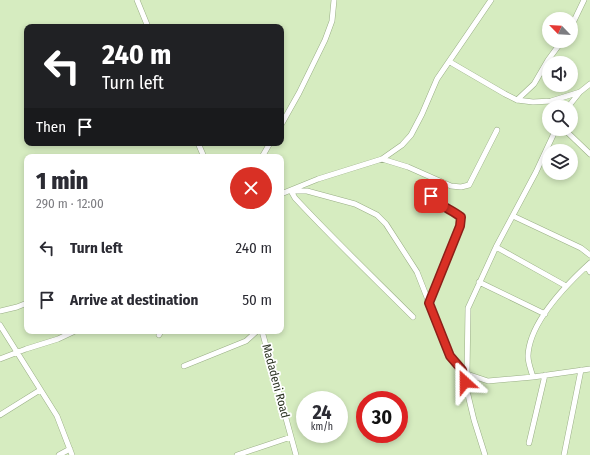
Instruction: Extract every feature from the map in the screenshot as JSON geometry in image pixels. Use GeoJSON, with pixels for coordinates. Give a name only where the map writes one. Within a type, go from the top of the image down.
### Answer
{"type":"FeatureCollection","features":[{"type":"Feature","properties":{"kind":"street"},"geometry":{"type":"LineString","coordinates":[[137,0],[147,24]]}},
{"type":"Feature","properties":{"kind":"street"},"geometry":{"type":"LineString","coordinates":[[284,120],[303,86],[325,40],[332,21],[334,0]]}},
{"type":"Feature","properties":{"kind":"street"},"geometry":{"type":"LineString","coordinates":[[284,193],[318,179],[382,159],[402,145],[411,134],[422,114],[433,87],[443,69],[450,62],[490,0]]}},
{"type":"Feature","properties":{"kind":"street"},"geometry":{"type":"LineString","coordinates":[[578,12],[584,0]]}},
{"type":"Feature","properties":{"kind":"street"},"geometry":{"type":"LineString","coordinates":[[517,100],[534,84],[557,48]]}},
{"type":"Feature","properties":{"kind":"street"},"geometry":{"type":"LineString","coordinates":[[450,62],[517,100],[534,102],[551,101],[580,92]]}},
{"type":"Feature","properties":{"kind":"street"},"geometry":{"type":"LineString","coordinates":[[574,100],[580,92],[590,84]]}},
{"type":"Feature","properties":{"kind":"street"},"geometry":{"type":"LineString","coordinates":[[382,159],[408,167],[451,186],[469,185],[497,130]]}},
{"type":"Feature","properties":{"kind":"street"},"geometry":{"type":"LineString","coordinates":[[467,374],[468,308],[496,247],[536,172],[553,136]]}},
{"type":"Feature","properties":{"kind":"street"},"geometry":{"type":"LineString","coordinates":[[571,136],[590,154]]}},
{"type":"Feature","properties":{"kind":"street"},"geometry":{"type":"LineString","coordinates":[[429,303],[460,226],[461,217],[437,203],[431,196],[436,180]]}},
{"type":"Feature","properties":{"kind":"street"},"geometry":{"type":"LineString","coordinates":[[291,191],[307,190],[354,204],[377,215],[386,224],[410,260],[424,287],[450,356],[467,374],[488,381],[533,377],[590,369]]}},
{"type":"Feature","properties":{"kind":"street"},"geometry":{"type":"LineString","coordinates":[[291,191],[342,248],[413,317]]}},
{"type":"Feature","properties":{"kind":"street"},"geometry":{"type":"LineString","coordinates":[[513,216],[581,248],[590,255]]}},
{"type":"Feature","properties":{"kind":"street"},"geometry":{"type":"LineString","coordinates":[[496,247],[566,286]]}},
{"type":"Feature","properties":{"kind":"street"},"geometry":{"type":"LineString","coordinates":[[533,377],[528,357],[531,341],[536,330],[545,314],[566,286],[588,264]]}},
{"type":"Feature","properties":{"kind":"street"},"geometry":{"type":"LineString","coordinates":[[588,264],[590,272]]}},
{"type":"Feature","properties":{"kind":"street"},"geometry":{"type":"LineString","coordinates":[[479,282],[545,314]]}},
{"type":"Feature","properties":{"kind":"street"},"geometry":{"type":"LineString","coordinates":[[0,311],[24,304]]}},
{"type":"Feature","properties":{"kind":"street"},"geometry":{"type":"LineString","coordinates":[[0,325],[57,416],[72,455]]}},
{"type":"Feature","properties":{"kind":"street"},"geometry":{"type":"LineString","coordinates":[[0,359],[69,334]]}},
{"type":"Feature","properties":{"kind":"street"},"geometry":{"type":"LineString","coordinates":[[184,366],[246,341],[254,334]]}},
{"type":"Feature","properties":{"kind":"street","name":"Madadeni Road"},"geometry":{"type":"LineString","coordinates":[[263,334],[296,455]]}},
{"type":"Feature","properties":{"kind":"street"},"geometry":{"type":"LineString","coordinates":[[462,370],[474,420],[485,455]]}},
{"type":"Feature","properties":{"kind":"street"},"geometry":{"type":"LineString","coordinates":[[564,455],[581,370]]}},
{"type":"Feature","properties":{"kind":"street"},"geometry":{"type":"LineString","coordinates":[[529,443],[545,375]]}},
{"type":"Feature","properties":{"kind":"street"},"geometry":{"type":"LineString","coordinates":[[0,416],[40,390]]}},
{"type":"Feature","properties":{"kind":"street"},"geometry":{"type":"LineString","coordinates":[[237,455],[291,437]]}},
{"type":"Feature","properties":{"kind":"street"},"geometry":{"type":"LineString","coordinates":[[59,455],[70,449]]}},
{"type":"Feature","properties":{"kind":"route"},"geometry":{"type":"LineString","coordinates":[[431,196],[437,203],[461,217],[460,226],[429,303],[450,356],[462,370],[465,382]]}}]}
